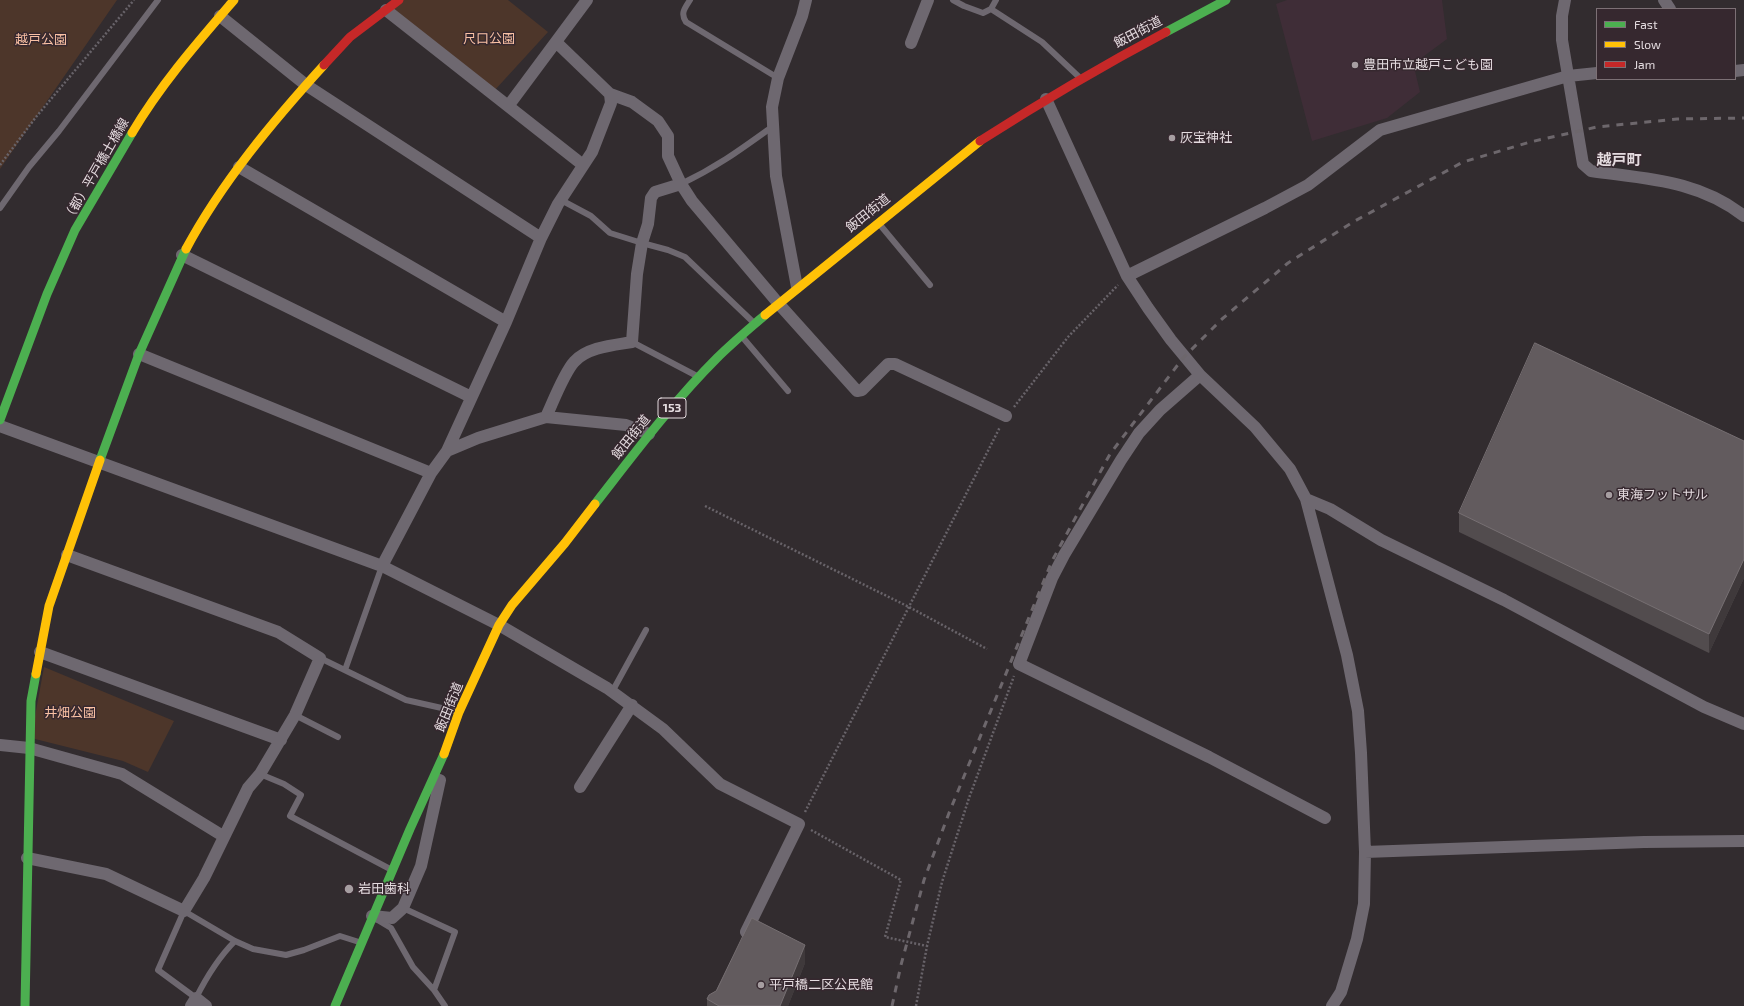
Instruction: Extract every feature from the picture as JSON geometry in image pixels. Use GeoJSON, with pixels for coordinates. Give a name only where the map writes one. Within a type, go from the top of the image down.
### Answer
{"type":"FeatureCollection","features":[{"type":"Feature","properties":{"kind":"main road","name":"（都）平戸橋土橋線"},"geometry":{"type":"LineString","coordinates":[[0,420],[47,294],[75,230],[95,193],[148,106],[178,65],[234,0]]}},
{"type":"Feature","properties":{"kind":"main road"},"geometry":{"type":"LineString","coordinates":[[25,1006],[31,701],[49,606],[99,462],[139,354],[182,255],[203,217],[239,166],[306,85],[350,37],[399,0]]}},
{"type":"Feature","properties":{"kind":"main road","name":"飯田街道"},"geometry":{"type":"LineString","coordinates":[[334,1006],[410,829],[445,752],[459,712],[499,625],[512,605],[564,543],[649,434],[699,377],[741,336],[778,303],[976,144],[1080,78],[1204,8],[1226,0]]}},
{"type":"Feature","properties":{"kind":"street"},"geometry":{"type":"LineString","coordinates":[[509,105],[587,0]]}},
{"type":"Feature","properties":{"kind":"street"},"geometry":{"type":"LineString","coordinates":[[798,287],[776,176],[772,107],[778,78],[802,16],[806,0]]}},
{"type":"Feature","properties":{"kind":"street"},"geometry":{"type":"LineString","coordinates":[[911,43],[928,0]]}},
{"type":"Feature","properties":{"kind":"street"},"geometry":{"type":"LineString","coordinates":[[1565,0],[1562,16],[1562,40],[1583,164],[1591,171],[1670,182],[1706,193],[1727,203],[1744,216]]}},
{"type":"Feature","properties":{"kind":"street"},"geometry":{"type":"LineString","coordinates":[[386,10],[509,105],[583,165]]}},
{"type":"Feature","properties":{"kind":"street"},"geometry":{"type":"LineString","coordinates":[[220,16],[306,85],[541,238]]}},
{"type":"Feature","properties":{"kind":"street"},"geometry":{"type":"LineString","coordinates":[[556,42],[610,94],[632,102],[658,121],[668,136],[668,156],[681,184],[692,201],[778,303],[857,391],[862,390],[888,364],[895,364],[1006,416]]}},
{"type":"Feature","properties":{"kind":"street"},"geometry":{"type":"LineString","coordinates":[[1127,276],[1265,208],[1308,185],[1380,130],[1568,76],[1596,73]]}},
{"type":"Feature","properties":{"kind":"street"},"geometry":{"type":"LineString","coordinates":[[382,566],[431,473],[447,451],[506,322],[541,238],[603,127],[611,103],[610,94]]}},
{"type":"Feature","properties":{"kind":"street"},"geometry":{"type":"LineString","coordinates":[[1046,99],[1127,276],[1170,340],[1200,375],[1256,427],[1290,469],[1306,499],[1348,655],[1358,711],[1365,852],[1364,904],[1358,939],[1341,992],[1332,1006]]}},
{"type":"Feature","properties":{"kind":"street"},"geometry":{"type":"LineString","coordinates":[[239,166],[506,322]]}},
{"type":"Feature","properties":{"kind":"street"},"geometry":{"type":"LineString","coordinates":[[546,417],[575,360],[591,352],[613,345],[632,342],[637,274],[642,243],[648,224],[651,198],[655,192],[681,184]]}},
{"type":"Feature","properties":{"kind":"street"},"geometry":{"type":"LineString","coordinates":[[182,255],[471,397]]}},
{"type":"Feature","properties":{"kind":"street"},"geometry":{"type":"LineString","coordinates":[[139,354],[431,473]]}},
{"type":"Feature","properties":{"kind":"street"},"geometry":{"type":"LineString","coordinates":[[1200,375],[1160,410],[1139,433],[1117,467],[1064,555],[1052,578],[1019,664],[1209,757],[1325,818]]}},
{"type":"Feature","properties":{"kind":"street"},"geometry":{"type":"LineString","coordinates":[[447,451],[478,438],[546,417],[626,425],[649,434]]}},
{"type":"Feature","properties":{"kind":"street"},"geometry":{"type":"LineString","coordinates":[[0,426],[382,566],[499,625],[632,705],[663,729],[720,784],[799,824],[741,942]]}},
{"type":"Feature","properties":{"kind":"street"},"geometry":{"type":"LineString","coordinates":[[1306,499],[1330,509],[1381,540],[1504,600],[1704,707],[1744,724]]}},
{"type":"Feature","properties":{"kind":"street"},"geometry":{"type":"LineString","coordinates":[[27,858],[106,874],[184,911],[204,878],[223,836],[248,788],[260,774],[296,715],[320,658],[278,632],[67,556]]}},
{"type":"Feature","properties":{"kind":"street"},"geometry":{"type":"LineString","coordinates":[[40,652],[281,740]]}},
{"type":"Feature","properties":{"kind":"street"},"geometry":{"type":"LineString","coordinates":[[580,787],[632,705]]}},
{"type":"Feature","properties":{"kind":"street"},"geometry":{"type":"LineString","coordinates":[[0,745],[29,748],[122,774],[223,836]]}},
{"type":"Feature","properties":{"kind":"street"},"geometry":{"type":"LineString","coordinates":[[372,916],[392,918],[403,908],[421,866],[432,820],[445,752]]}},
{"type":"Feature","properties":{"kind":"street"},"geometry":{"type":"LineString","coordinates":[[1365,852],[1644,842],[1744,841]]}},
{"type":"Feature","properties":{"kind":"street"},"geometry":{"type":"LineString","coordinates":[[194,1002],[206,1006]]}},
{"type":"Feature","properties":{"kind":"lane"},"geometry":{"type":"LineString","coordinates":[[0,208],[28,167],[59,131],[158,0]]}},
{"type":"Feature","properties":{"kind":"lane"},"geometry":{"type":"LineString","coordinates":[[690,0],[683,10],[683,17],[686,22],[778,78]]}},
{"type":"Feature","properties":{"kind":"lane"},"geometry":{"type":"LineString","coordinates":[[954,0],[964,6],[983,13],[991,9],[996,0]]}},
{"type":"Feature","properties":{"kind":"lane"},"geometry":{"type":"LineString","coordinates":[[991,9],[1042,42],[1080,78]]}},
{"type":"Feature","properties":{"kind":"lane"},"geometry":{"type":"LineString","coordinates":[[681,184],[734,156],[772,127]]}},
{"type":"Feature","properties":{"kind":"lane"},"geometry":{"type":"LineString","coordinates":[[562,200],[591,216],[610,233],[668,250],[685,257],[755,324]]}},
{"type":"Feature","properties":{"kind":"lane"},"geometry":{"type":"LineString","coordinates":[[878,223],[930,285]]}},
{"type":"Feature","properties":{"kind":"lane"},"geometry":{"type":"LineString","coordinates":[[741,336],[788,391]]}},
{"type":"Feature","properties":{"kind":"lane"},"geometry":{"type":"LineString","coordinates":[[632,342],[699,377]]}},
{"type":"Feature","properties":{"kind":"lane"},"geometry":{"type":"LineString","coordinates":[[345,670],[382,566]]}},
{"type":"Feature","properties":{"kind":"lane"},"geometry":{"type":"LineString","coordinates":[[612,692],[646,630]]}},
{"type":"Feature","properties":{"kind":"lane"},"geometry":{"type":"LineString","coordinates":[[320,658],[406,700],[459,712]]}},
{"type":"Feature","properties":{"kind":"lane"},"geometry":{"type":"LineString","coordinates":[[296,715],[338,737]]}},
{"type":"Feature","properties":{"kind":"lane"},"geometry":{"type":"LineString","coordinates":[[260,774],[284,784],[300,795],[290,816],[393,871]]}},
{"type":"Feature","properties":{"kind":"lane"},"geometry":{"type":"LineString","coordinates":[[403,908],[455,932],[434,990]]}},
{"type":"Feature","properties":{"kind":"lane"},"geometry":{"type":"LineString","coordinates":[[235,941],[221,956],[194,1002],[158,970],[184,911],[235,941],[253,949],[286,955],[304,950],[340,936],[362,943]]}},
{"type":"Feature","properties":{"kind":"lane"},"geometry":{"type":"LineString","coordinates":[[372,916],[391,928],[413,967],[434,990],[445,1006]]}},
{"type":"Feature","properties":{"kind":"path"},"geometry":{"type":"LineString","coordinates":[[0,165],[36,117],[134,0]]}},
{"type":"Feature","properties":{"kind":"path"},"geometry":{"type":"LineString","coordinates":[[927,946],[885,937],[901,880],[799,824],[988,448],[1006,416],[1068,337],[1127,276]]}},
{"type":"Feature","properties":{"kind":"path"},"geometry":{"type":"LineString","coordinates":[[705,506],[909,607],[987,649]]}},
{"type":"Feature","properties":{"kind":"path"},"geometry":{"type":"LineString","coordinates":[[916,1006],[927,946],[942,882],[960,826],[1019,664]]}},
{"type":"Feature","properties":{"kind":"shaded area","name":"豊田市立越戸こども園"},"geometry":{"type":"Polygon","coordinates":[[[1287,0],[1442,0],[1447,39],[1420,59],[1415,71],[1420,92],[1387,118],[1312,141],[1276,4],[1287,0]]]}},
{"type":"Feature","properties":{"kind":"green space","name":"越戸公園"},"geometry":{"type":"Polygon","coordinates":[[[0,0],[117,0],[0,169],[0,0]]]}},
{"type":"Feature","properties":{"kind":"green space","name":"尺口公園"},"geometry":{"type":"Polygon","coordinates":[[[402,0],[508,0],[548,32],[494,91],[390,7],[402,0]]]}},
{"type":"Feature","properties":{"kind":"green space","name":"井畑公園"},"geometry":{"type":"Polygon","coordinates":[[[44,667],[174,721],[148,772],[123,761],[31,738],[44,667]]]}},
{"type":"Feature","properties":{"kind":"building","name":"東海フットサル"},"geometry":{"type":"Polygon","coordinates":[[[1535,343],[1744,441],[1744,559],[1709,634],[1459,513],[1535,343]]]}},
{"type":"Feature","properties":{"kind":"building","name":"平戸橋二区公民館"},"geometry":{"type":"Polygon","coordinates":[[[752,918],[805,945],[780,1006],[719,1006],[707,999],[709,995],[716,991],[752,918]]]}},
{"type":"Feature","properties":{"kind":"railway"},"geometry":{"type":"LineString","coordinates":[[892,1006],[901,965],[924,880],[949,813],[1052,561],[1110,454],[1183,358],[1222,319],[1288,263],[1353,222],[1463,162],[1530,142],[1597,127],[1677,119],[1744,118]]}},
{"type":"Feature","properties":{"kind":"traffic: fast"},"geometry":{"type":"LineString","coordinates":[[1166,32],[1226,0]]}},
{"type":"Feature","properties":{"kind":"traffic: fast"},"geometry":{"type":"LineString","coordinates":[[0,420],[47,294],[75,230],[132,133]]}},
{"type":"Feature","properties":{"kind":"traffic: fast"},"geometry":{"type":"LineString","coordinates":[[100,460],[139,354],[186,249]]}},
{"type":"Feature","properties":{"kind":"traffic: fast"},"geometry":{"type":"LineString","coordinates":[[595,504],[654,429],[700,375],[723,352],[765,315]]}},
{"type":"Feature","properties":{"kind":"traffic: fast"},"geometry":{"type":"LineString","coordinates":[[25,1006],[31,701],[36,674]]}},
{"type":"Feature","properties":{"kind":"traffic: fast"},"geometry":{"type":"LineString","coordinates":[[335,1006],[410,829],[444,754]]}},
{"type":"Feature","properties":{"kind":"traffic: slow"},"geometry":{"type":"LineString","coordinates":[[132,133],[167,81],[234,0]]}},
{"type":"Feature","properties":{"kind":"traffic: slow"},"geometry":{"type":"LineString","coordinates":[[186,249],[200,224],[249,153],[267,130],[324,65]]}},
{"type":"Feature","properties":{"kind":"traffic: slow"},"geometry":{"type":"LineString","coordinates":[[765,315],[980,141]]}},
{"type":"Feature","properties":{"kind":"traffic: slow"},"geometry":{"type":"LineString","coordinates":[[36,674],[49,606],[100,460]]}},
{"type":"Feature","properties":{"kind":"traffic: slow"},"geometry":{"type":"LineString","coordinates":[[444,754],[459,712],[499,625],[512,605],[565,543],[595,504]]}},
{"type":"Feature","properties":{"kind":"traffic: jam"},"geometry":{"type":"LineString","coordinates":[[324,65],[350,37],[399,0]]}},
{"type":"Feature","properties":{"kind":"traffic: jam"},"geometry":{"type":"LineString","coordinates":[[980,141],[1072,85],[1166,32]]}},
{"type":"Feature","properties":{"kind":"place","name":"豊田市立越戸こども園"},"geometry":{"type":"Point","coordinates":[1355,65]}},
{"type":"Feature","properties":{"kind":"place","name":"灰宝神社"},"geometry":{"type":"Point","coordinates":[1172,138]}},
{"type":"Feature","properties":{"kind":"place","name":"東海フットサル"},"geometry":{"type":"Point","coordinates":[1609,495]}},
{"type":"Feature","properties":{"kind":"place","name":"岩田歯科"},"geometry":{"type":"Point","coordinates":[349,889]}},
{"type":"Feature","properties":{"kind":"place","name":"平戸橋二区公民館"},"geometry":{"type":"Point","coordinates":[761,985]}},
{"type":"Feature","properties":{"kind":"district","name":"越戸町"},"geometry":{"type":"Point","coordinates":[1619,160]}}]}
